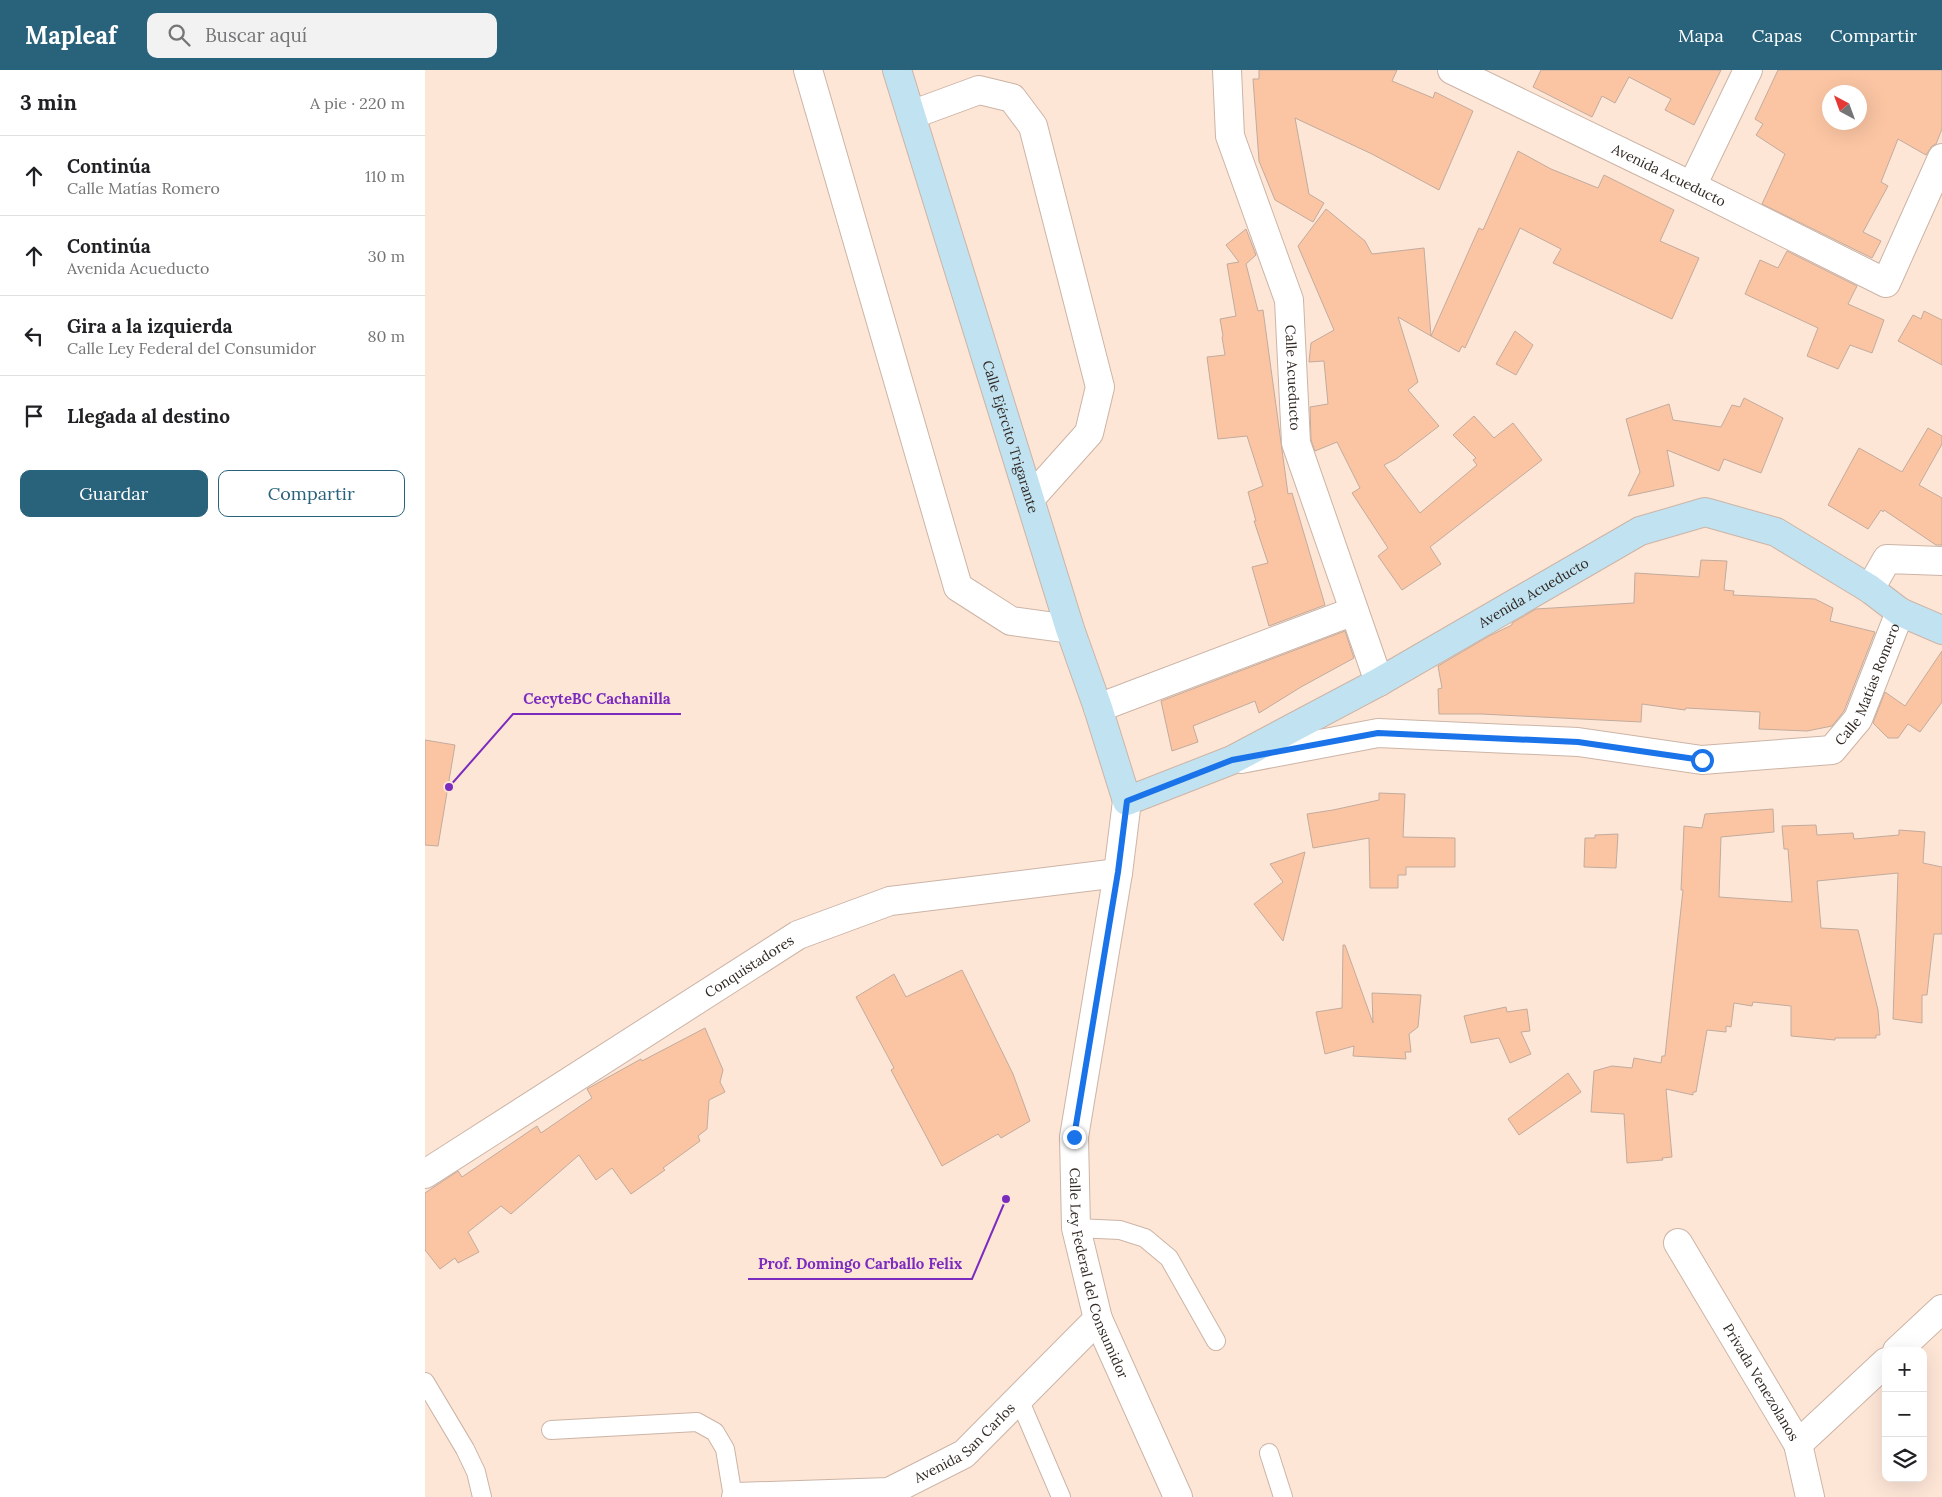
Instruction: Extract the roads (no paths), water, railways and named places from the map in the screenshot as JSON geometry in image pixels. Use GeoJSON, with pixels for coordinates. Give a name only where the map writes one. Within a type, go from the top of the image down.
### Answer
{"type":"FeatureCollection","features":[{"type":"Feature","properties":{"kind":"main road","name":"Calle Ejército Trigarante"},"geometry":{"type":"LineString","coordinates":[[897,70],[1070,629],[1098,708],[1127,801]]}},
{"type":"Feature","properties":{"kind":"main road","name":"Avenida Acueducto"},"geometry":{"type":"LineString","coordinates":[[1127,801],[1232,760],[1379,682],[1640,531],[1705,512],[1776,532],[1870,589],[1900,612],[1942,630]]}},
{"type":"Feature","properties":{"kind":"street"},"geometry":{"type":"LineString","coordinates":[[808,70],[958,587],[1011,621],[1070,629]]}},
{"type":"Feature","properties":{"kind":"street","name":"Calle Acueducto"},"geometry":{"type":"LineString","coordinates":[[1227,70],[1230,136],[1289,300],[1296,443],[1379,682]]}},
{"type":"Feature","properties":{"kind":"street","name":"Avenida Acueducto"},"geometry":{"type":"LineString","coordinates":[[1451,70],[1692,186],[1886,283],[1942,158]]}},
{"type":"Feature","properties":{"kind":"street"},"geometry":{"type":"LineString","coordinates":[[1692,186],[1748,70]]}},
{"type":"Feature","properties":{"kind":"street"},"geometry":{"type":"LineString","coordinates":[[911,115],[979,90],[1012,98],[1033,126],[1100,387],[1089,433],[1030,498]]}},
{"type":"Feature","properties":{"kind":"street"},"geometry":{"type":"LineString","coordinates":[[1870,589],[1887,559],[1942,561]]}},
{"type":"Feature","properties":{"kind":"street"},"geometry":{"type":"LineString","coordinates":[[1098,708],[1354,611]]}},
{"type":"Feature","properties":{"kind":"street","name":"Calle Matías Romero"},"geometry":{"type":"LineString","coordinates":[[1232,760],[1378,733],[1578,742],[1702,760],[1833,750],[1858,719],[1900,612]]}},
{"type":"Feature","properties":{"kind":"street","name":"Calle Ley Federal del Consumidor"},"geometry":{"type":"LineString","coordinates":[[1127,801],[1118,872],[1074,1137],[1077,1228],[1098,1319],[1178,1497]]}},
{"type":"Feature","properties":{"kind":"street","name":"Conquistadores"},"geometry":{"type":"LineString","coordinates":[[425,1174],[798,935],[890,901],[1118,872]]}},
{"type":"Feature","properties":{"kind":"street","name":"Privada Venezolanos"},"geometry":{"type":"LineString","coordinates":[[1678,1243],[1798,1444],[1882,1366]]}},
{"type":"Feature","properties":{"kind":"street"},"geometry":{"type":"LineString","coordinates":[[1901,1347],[1942,1309]]}},
{"type":"Feature","properties":{"kind":"street","name":"Avenida San Carlos"},"geometry":{"type":"LineString","coordinates":[[734,1497],[889,1492],[965,1454],[1098,1319]]}},
{"type":"Feature","properties":{"kind":"street"},"geometry":{"type":"LineString","coordinates":[[1798,1444],[1810,1497]]}},
{"type":"Feature","properties":{"kind":"lane"},"geometry":{"type":"LineString","coordinates":[[1077,1228],[1120,1230],[1145,1238],[1169,1258],[1216,1341]]}},
{"type":"Feature","properties":{"kind":"lane"},"geometry":{"type":"LineString","coordinates":[[425,1382],[465,1449],[476,1472],[483,1497]]}},
{"type":"Feature","properties":{"kind":"lane"},"geometry":{"type":"LineString","coordinates":[[1019,1399],[1061,1497]]}},
{"type":"Feature","properties":{"kind":"lane"},"geometry":{"type":"LineString","coordinates":[[551,1430],[697,1422],[715,1432],[725,1449],[734,1497]]}},
{"type":"Feature","properties":{"kind":"lane"},"geometry":{"type":"LineString","coordinates":[[1269,1453],[1283,1497]]}},
{"type":"Feature","properties":{"kind":"place","name":"CecyteBC Cachanilla"},"geometry":{"type":"Point","coordinates":[449,787]}},
{"type":"Feature","properties":{"kind":"place","name":"Prof. Domingo Carballo Felix"},"geometry":{"type":"Point","coordinates":[1006,1199]}}]}
